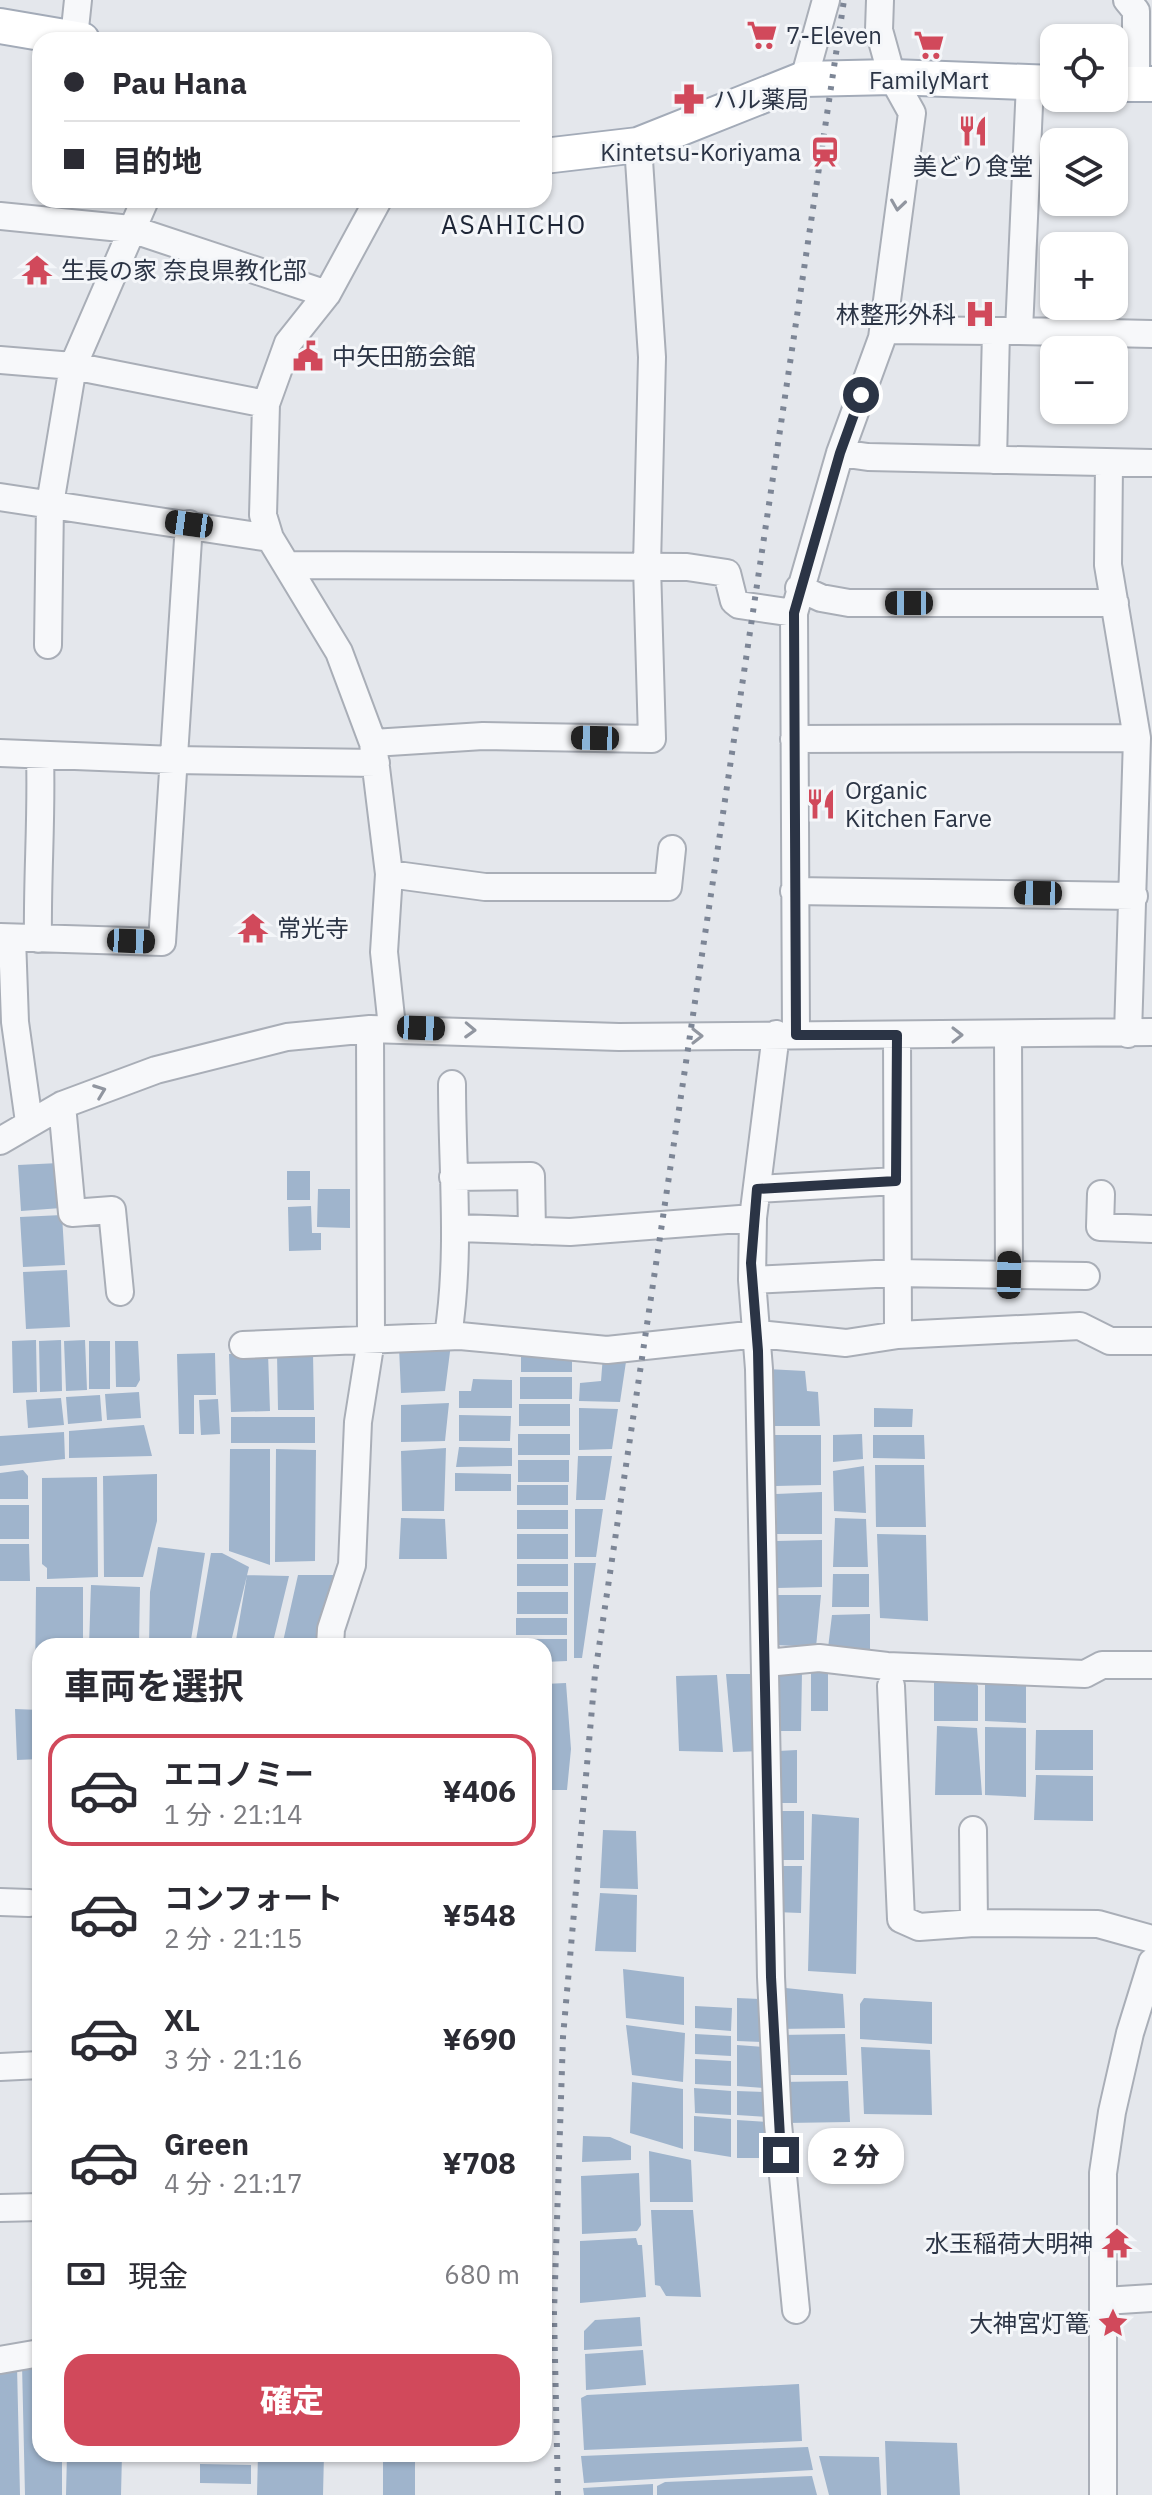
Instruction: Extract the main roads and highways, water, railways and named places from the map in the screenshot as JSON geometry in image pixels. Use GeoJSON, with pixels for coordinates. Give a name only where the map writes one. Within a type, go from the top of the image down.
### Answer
{"type":"FeatureCollection","features":[{"type":"Feature","properties":{"kind":"main road"},"geometry":{"type":"LineString","coordinates":[[0,26],[36,32]]}},
{"type":"Feature","properties":{"kind":"main road"},"geometry":{"type":"LineString","coordinates":[[552,155],[638,145],[804,79],[892,77],[1040,83]]}},
{"type":"Feature","properties":{"kind":"water"},"geometry":{"type":"Polygon","coordinates":[[[59,1163],[61,1208],[21,1211],[18,1165],[59,1163]]]}},
{"type":"Feature","properties":{"kind":"water"},"geometry":{"type":"Polygon","coordinates":[[[287,1171],[310,1171],[310,1200],[287,1200],[287,1171]]]}},
{"type":"Feature","properties":{"kind":"water"},"geometry":{"type":"Polygon","coordinates":[[[318,1189],[350,1189],[350,1228],[317,1227],[318,1189]]]}},
{"type":"Feature","properties":{"kind":"water"},"geometry":{"type":"Polygon","coordinates":[[[311,1206],[312,1233],[321,1233],[321,1250],[289,1251],[288,1207],[311,1206]]]}},
{"type":"Feature","properties":{"kind":"water"},"geometry":{"type":"Polygon","coordinates":[[[62,1215],[65,1265],[23,1267],[20,1217],[62,1215]]]}},
{"type":"Feature","properties":{"kind":"water"},"geometry":{"type":"Polygon","coordinates":[[[67,1270],[70,1327],[26,1329],[23,1272],[67,1270]]]}},
{"type":"Feature","properties":{"kind":"water"},"geometry":{"type":"Polygon","coordinates":[[[36,1340],[37,1392],[13,1393],[12,1341],[36,1340]]]}},
{"type":"Feature","properties":{"kind":"water"},"geometry":{"type":"Polygon","coordinates":[[[61,1340],[62,1391],[40,1392],[39,1341],[61,1340]]]}},
{"type":"Feature","properties":{"kind":"water"},"geometry":{"type":"Polygon","coordinates":[[[85,1340],[87,1390],[66,1391],[64,1341],[85,1340]]]}},
{"type":"Feature","properties":{"kind":"water"},"geometry":{"type":"Polygon","coordinates":[[[89,1341],[110,1341],[110,1389],[89,1389],[89,1341]]]}},
{"type":"Feature","properties":{"kind":"water"},"geometry":{"type":"Polygon","coordinates":[[[115,1341],[138,1341],[140,1380],[136,1387],[116,1387],[115,1341]]]}},
{"type":"Feature","properties":{"kind":"water"},"geometry":{"type":"Polygon","coordinates":[[[451,1344],[445,1391],[401,1393],[399,1347],[451,1344]]]}},
{"type":"Feature","properties":{"kind":"water"},"geometry":{"type":"Polygon","coordinates":[[[521,1352],[572,1352],[572,1372],[521,1372],[521,1352]]]}},
{"type":"Feature","properties":{"kind":"water"},"geometry":{"type":"Polygon","coordinates":[[[215,1353],[216,1395],[194,1395],[194,1434],[179,1434],[177,1354],[215,1353]]]}},
{"type":"Feature","properties":{"kind":"water"},"geometry":{"type":"Polygon","coordinates":[[[268,1353],[270,1411],[231,1412],[229,1354],[268,1353]]]}},
{"type":"Feature","properties":{"kind":"water"},"geometry":{"type":"Polygon","coordinates":[[[277,1353],[313,1353],[314,1410],[278,1410],[277,1353]]]}},
{"type":"Feature","properties":{"kind":"water"},"geometry":{"type":"Polygon","coordinates":[[[603,1355],[627,1355],[620,1402],[579,1401],[580,1383],[601,1381],[603,1355]]]}},
{"type":"Feature","properties":{"kind":"water"},"geometry":{"type":"Polygon","coordinates":[[[767,1369],[805,1371],[807,1391],[818,1392],[820,1426],[771,1426],[767,1369]]]}},
{"type":"Feature","properties":{"kind":"water"},"geometry":{"type":"Polygon","coordinates":[[[520,1377],[572,1377],[572,1399],[520,1399],[520,1377]]]}},
{"type":"Feature","properties":{"kind":"water"},"geometry":{"type":"Polygon","coordinates":[[[473,1379],[512,1380],[512,1408],[459,1408],[459,1391],[471,1391],[473,1379]]]}},
{"type":"Feature","properties":{"kind":"water"},"geometry":{"type":"Polygon","coordinates":[[[139,1392],[141,1418],[107,1420],[105,1394],[139,1392]]]}},
{"type":"Feature","properties":{"kind":"water"},"geometry":{"type":"Polygon","coordinates":[[[100,1395],[102,1421],[68,1424],[66,1397],[100,1395]]]}},
{"type":"Feature","properties":{"kind":"water"},"geometry":{"type":"Polygon","coordinates":[[[61,1398],[64,1425],[28,1428],[26,1400],[61,1398]]]}},
{"type":"Feature","properties":{"kind":"water"},"geometry":{"type":"Polygon","coordinates":[[[218,1399],[220,1434],[201,1435],[199,1400],[218,1399]]]}},
{"type":"Feature","properties":{"kind":"water"},"geometry":{"type":"Polygon","coordinates":[[[449,1403],[445,1441],[401,1442],[401,1405],[449,1403]]]}},
{"type":"Feature","properties":{"kind":"water"},"geometry":{"type":"Polygon","coordinates":[[[519,1404],[570,1404],[570,1426],[519,1426],[519,1404]]]}},
{"type":"Feature","properties":{"kind":"water"},"geometry":{"type":"Polygon","coordinates":[[[579,1408],[618,1409],[612,1449],[579,1450],[579,1408]]]}},
{"type":"Feature","properties":{"kind":"water"},"geometry":{"type":"Polygon","coordinates":[[[874,1408],[913,1409],[912,1427],[874,1427],[874,1408]]]}},
{"type":"Feature","properties":{"kind":"water"},"geometry":{"type":"Polygon","coordinates":[[[459,1415],[511,1416],[510,1441],[459,1441],[459,1415]]]}},
{"type":"Feature","properties":{"kind":"water"},"geometry":{"type":"Polygon","coordinates":[[[231,1417],[315,1417],[315,1443],[231,1443],[231,1417]]]}},
{"type":"Feature","properties":{"kind":"water"},"geometry":{"type":"Polygon","coordinates":[[[144,1425],[152,1456],[69,1458],[69,1431],[144,1425]]]}},
{"type":"Feature","properties":{"kind":"water"},"geometry":{"type":"Polygon","coordinates":[[[64,1432],[65,1459],[0,1466],[0,1436],[64,1432]]]}},
{"type":"Feature","properties":{"kind":"water"},"geometry":{"type":"Polygon","coordinates":[[[518,1434],[570,1434],[570,1455],[518,1455],[518,1434]]]}},
{"type":"Feature","properties":{"kind":"water"},"geometry":{"type":"Polygon","coordinates":[[[862,1434],[863,1459],[833,1462],[833,1435],[862,1434]]]}},
{"type":"Feature","properties":{"kind":"water"},"geometry":{"type":"Polygon","coordinates":[[[773,1435],[821,1435],[821,1485],[775,1486],[773,1435]]]}},
{"type":"Feature","properties":{"kind":"water"},"geometry":{"type":"Polygon","coordinates":[[[873,1435],[924,1435],[925,1459],[873,1458],[873,1435]]]}},
{"type":"Feature","properties":{"kind":"water"},"geometry":{"type":"Polygon","coordinates":[[[459,1447],[512,1448],[512,1466],[456,1467],[459,1447]]]}},
{"type":"Feature","properties":{"kind":"water"},"geometry":{"type":"Polygon","coordinates":[[[446,1448],[444,1511],[402,1511],[401,1451],[446,1448]]]}},
{"type":"Feature","properties":{"kind":"water"},"geometry":{"type":"Polygon","coordinates":[[[230,1449],[270,1449],[270,1565],[229,1551],[230,1449]]]}},
{"type":"Feature","properties":{"kind":"water"},"geometry":{"type":"Polygon","coordinates":[[[276,1449],[316,1450],[315,1561],[275,1562],[276,1449]]]}},
{"type":"Feature","properties":{"kind":"water"},"geometry":{"type":"Polygon","coordinates":[[[578,1456],[612,1456],[605,1500],[576,1500],[578,1456]]]}},
{"type":"Feature","properties":{"kind":"water"},"geometry":{"type":"Polygon","coordinates":[[[518,1460],[569,1460],[569,1482],[518,1482],[518,1460]]]}},
{"type":"Feature","properties":{"kind":"water"},"geometry":{"type":"Polygon","coordinates":[[[875,1465],[924,1465],[926,1527],[876,1527],[875,1465]]]}},
{"type":"Feature","properties":{"kind":"water"},"geometry":{"type":"Polygon","coordinates":[[[864,1466],[866,1513],[834,1511],[833,1471],[864,1466]]]}},
{"type":"Feature","properties":{"kind":"water"},"geometry":{"type":"Polygon","coordinates":[[[23,1470],[28,1476],[28,1499],[0,1499],[0,1473],[23,1470]]]}},
{"type":"Feature","properties":{"kind":"water"},"geometry":{"type":"Polygon","coordinates":[[[455,1473],[511,1474],[511,1491],[455,1491],[455,1473]]]}},
{"type":"Feature","properties":{"kind":"water"},"geometry":{"type":"Polygon","coordinates":[[[157,1474],[157,1521],[143,1577],[104,1577],[103,1476],[157,1474]]]}},
{"type":"Feature","properties":{"kind":"water"},"geometry":{"type":"Polygon","coordinates":[[[97,1477],[98,1577],[47,1579],[47,1568],[42,1564],[42,1478],[97,1477]]]}},
{"type":"Feature","properties":{"kind":"water"},"geometry":{"type":"Polygon","coordinates":[[[517,1485],[568,1485],[568,1505],[517,1505],[517,1485]]]}},
{"type":"Feature","properties":{"kind":"water"},"geometry":{"type":"Polygon","coordinates":[[[822,1492],[822,1534],[777,1534],[776,1494],[822,1492]]]}},
{"type":"Feature","properties":{"kind":"water"},"geometry":{"type":"Polygon","coordinates":[[[0,1505],[29,1505],[29,1539],[0,1539],[0,1505]]]}},
{"type":"Feature","properties":{"kind":"water"},"geometry":{"type":"Polygon","coordinates":[[[575,1509],[603,1509],[596,1557],[575,1557],[575,1509]]]}},
{"type":"Feature","properties":{"kind":"water"},"geometry":{"type":"Polygon","coordinates":[[[517,1510],[568,1510],[568,1529],[517,1529],[517,1510]]]}},
{"type":"Feature","properties":{"kind":"water"},"geometry":{"type":"Polygon","coordinates":[[[401,1518],[445,1519],[447,1559],[399,1559],[401,1518]]]}},
{"type":"Feature","properties":{"kind":"water"},"geometry":{"type":"Polygon","coordinates":[[[835,1518],[866,1519],[868,1567],[833,1567],[835,1518]]]}},
{"type":"Feature","properties":{"kind":"water"},"geometry":{"type":"Polygon","coordinates":[[[517,1534],[568,1534],[568,1559],[517,1559],[517,1534]]]}},
{"type":"Feature","properties":{"kind":"water"},"geometry":{"type":"Polygon","coordinates":[[[877,1534],[926,1535],[928,1621],[880,1618],[877,1534]]]}},
{"type":"Feature","properties":{"kind":"water"},"geometry":{"type":"Polygon","coordinates":[[[822,1540],[822,1587],[776,1588],[776,1541],[822,1540]]]}},
{"type":"Feature","properties":{"kind":"water"},"geometry":{"type":"Polygon","coordinates":[[[0,1544],[29,1544],[30,1581],[0,1581],[0,1544]]]}},
{"type":"Feature","properties":{"kind":"water"},"geometry":{"type":"Polygon","coordinates":[[[158,1547],[205,1553],[191,1638],[149,1638],[150,1592],[158,1547]]]}},
{"type":"Feature","properties":{"kind":"water"},"geometry":{"type":"Polygon","coordinates":[[[211,1553],[222,1553],[249,1567],[232,1638],[196,1638],[211,1553]]]}},
{"type":"Feature","properties":{"kind":"water"},"geometry":{"type":"Polygon","coordinates":[[[574,1563],[596,1563],[582,1658],[574,1658],[574,1563]]]}},
{"type":"Feature","properties":{"kind":"water"},"geometry":{"type":"Polygon","coordinates":[[[517,1564],[568,1564],[568,1586],[517,1586],[517,1564]]]}},
{"type":"Feature","properties":{"kind":"water"},"geometry":{"type":"Polygon","coordinates":[[[833,1574],[869,1574],[869,1607],[832,1607],[833,1574]]]}},
{"type":"Feature","properties":{"kind":"water"},"geometry":{"type":"Polygon","coordinates":[[[247,1575],[289,1576],[274,1638],[236,1638],[247,1575]]]}},
{"type":"Feature","properties":{"kind":"water"},"geometry":{"type":"Polygon","coordinates":[[[298,1575],[341,1575],[324,1638],[284,1638],[298,1575]]]}},
{"type":"Feature","properties":{"kind":"water"},"geometry":{"type":"Polygon","coordinates":[[[91,1585],[140,1587],[139,1638],[89,1638],[91,1585]]]}},
{"type":"Feature","properties":{"kind":"water"},"geometry":{"type":"Polygon","coordinates":[[[36,1587],[83,1587],[83,1638],[35,1638],[36,1587]]]}},
{"type":"Feature","properties":{"kind":"water"},"geometry":{"type":"Polygon","coordinates":[[[517,1592],[568,1592],[568,1614],[517,1614],[517,1592]]]}},
{"type":"Feature","properties":{"kind":"water"},"geometry":{"type":"Polygon","coordinates":[[[776,1595],[821,1595],[816,1647],[775,1645],[776,1595]]]}},
{"type":"Feature","properties":{"kind":"water"},"geometry":{"type":"Polygon","coordinates":[[[870,1614],[870,1652],[828,1648],[832,1615],[870,1614]]]}},
{"type":"Feature","properties":{"kind":"water"},"geometry":{"type":"Polygon","coordinates":[[[516,1618],[567,1618],[567,1635],[516,1635],[516,1618]]]}},
{"type":"Feature","properties":{"kind":"water"},"geometry":{"type":"Polygon","coordinates":[[[552,1639],[567,1639],[567,1661],[552,1662],[552,1639]]]}},
{"type":"Feature","properties":{"kind":"water"},"geometry":{"type":"Polygon","coordinates":[[[802,1671],[801,1731],[776,1731],[773,1672],[802,1671]]]}},
{"type":"Feature","properties":{"kind":"water"},"geometry":{"type":"Polygon","coordinates":[[[811,1671],[828,1671],[828,1711],[811,1711],[811,1671]]]}},
{"type":"Feature","properties":{"kind":"water"},"geometry":{"type":"Polygon","coordinates":[[[726,1674],[756,1674],[762,1751],[733,1752],[726,1674]]]}},
{"type":"Feature","properties":{"kind":"water"},"geometry":{"type":"Polygon","coordinates":[[[717,1675],[723,1752],[679,1751],[676,1676],[717,1675]]]}},
{"type":"Feature","properties":{"kind":"water"},"geometry":{"type":"Polygon","coordinates":[[[934,1678],[974,1680],[978,1686],[978,1721],[934,1721],[934,1678]]]}},
{"type":"Feature","properties":{"kind":"water"},"geometry":{"type":"Polygon","coordinates":[[[985,1682],[1026,1683],[1026,1723],[985,1721],[985,1682]]]}},
{"type":"Feature","properties":{"kind":"water"},"geometry":{"type":"Polygon","coordinates":[[[566,1683],[571,1749],[567,1790],[552,1790],[552,1684],[566,1683]]]}},
{"type":"Feature","properties":{"kind":"water"},"geometry":{"type":"Polygon","coordinates":[[[15,1709],[32,1710],[32,1759],[17,1760],[15,1709]]]}},
{"type":"Feature","properties":{"kind":"water"},"geometry":{"type":"Polygon","coordinates":[[[937,1726],[977,1728],[982,1795],[935,1795],[937,1726]]]}},
{"type":"Feature","properties":{"kind":"water"},"geometry":{"type":"Polygon","coordinates":[[[985,1727],[1026,1728],[1026,1797],[985,1795],[985,1727]]]}},
{"type":"Feature","properties":{"kind":"water"},"geometry":{"type":"Polygon","coordinates":[[[1036,1730],[1093,1730],[1093,1770],[1035,1770],[1036,1730]]]}},
{"type":"Feature","properties":{"kind":"water"},"geometry":{"type":"Polygon","coordinates":[[[797,1750],[797,1803],[779,1803],[778,1751],[797,1750]]]}},
{"type":"Feature","properties":{"kind":"water"},"geometry":{"type":"Polygon","coordinates":[[[1036,1775],[1093,1776],[1093,1821],[1034,1820],[1036,1775]]]}},
{"type":"Feature","properties":{"kind":"water"},"geometry":{"type":"Polygon","coordinates":[[[776,1811],[804,1811],[804,1860],[776,1860],[776,1811]]]}},
{"type":"Feature","properties":{"kind":"water"},"geometry":{"type":"Polygon","coordinates":[[[812,1814],[859,1818],[856,1974],[808,1971],[812,1814]]]}},
{"type":"Feature","properties":{"kind":"water"},"geometry":{"type":"Polygon","coordinates":[[[603,1830],[636,1831],[638,1889],[600,1888],[603,1830]]]}},
{"type":"Feature","properties":{"kind":"water"},"geometry":{"type":"Polygon","coordinates":[[[775,1866],[802,1866],[801,1913],[775,1912],[775,1866]]]}},
{"type":"Feature","properties":{"kind":"water"},"geometry":{"type":"Polygon","coordinates":[[[600,1893],[637,1895],[636,1952],[595,1951],[600,1893]]]}},
{"type":"Feature","properties":{"kind":"water"},"geometry":{"type":"Polygon","coordinates":[[[623,1969],[684,1977],[684,2025],[626,2018],[623,1969]]]}},
{"type":"Feature","properties":{"kind":"water"},"geometry":{"type":"Polygon","coordinates":[[[776,1987],[843,1994],[845,2028],[778,2029],[776,1987]]]}},
{"type":"Feature","properties":{"kind":"water"},"geometry":{"type":"Polygon","coordinates":[[[737,1998],[760,1999],[762,2042],[737,2041],[737,1998]]]}},
{"type":"Feature","properties":{"kind":"water"},"geometry":{"type":"Polygon","coordinates":[[[864,1998],[932,2002],[932,2044],[860,2039],[860,2004],[864,1998]]]}},
{"type":"Feature","properties":{"kind":"water"},"geometry":{"type":"Polygon","coordinates":[[[695,2006],[732,2008],[731,2031],[695,2028],[695,2006]]]}},
{"type":"Feature","properties":{"kind":"water"},"geometry":{"type":"Polygon","coordinates":[[[626,2025],[685,2033],[683,2082],[632,2075],[626,2025]]]}},
{"type":"Feature","properties":{"kind":"water"},"geometry":{"type":"Polygon","coordinates":[[[695,2034],[731,2036],[731,2056],[695,2054],[695,2034]]]}},
{"type":"Feature","properties":{"kind":"water"},"geometry":{"type":"Polygon","coordinates":[[[845,2034],[847,2075],[781,2075],[778,2035],[845,2034]]]}},
{"type":"Feature","properties":{"kind":"water"},"geometry":{"type":"Polygon","coordinates":[[[737,2045],[765,2047],[765,2088],[737,2086],[737,2045]]]}},
{"type":"Feature","properties":{"kind":"water"},"geometry":{"type":"Polygon","coordinates":[[[861,2047],[930,2050],[932,2115],[864,2114],[861,2047]]]}},
{"type":"Feature","properties":{"kind":"water"},"geometry":{"type":"Polygon","coordinates":[[[695,2059],[731,2061],[731,2086],[695,2084],[695,2059]]]}},
{"type":"Feature","properties":{"kind":"water"},"geometry":{"type":"Polygon","coordinates":[[[848,2081],[850,2122],[786,2123],[780,2082],[848,2081]]]}},
{"type":"Feature","properties":{"kind":"water"},"geometry":{"type":"Polygon","coordinates":[[[632,2082],[683,2089],[683,2149],[630,2133],[632,2082]]]}},
{"type":"Feature","properties":{"kind":"water"},"geometry":{"type":"Polygon","coordinates":[[[694,2088],[731,2091],[731,2115],[695,2113],[694,2088]]]}},
{"type":"Feature","properties":{"kind":"water"},"geometry":{"type":"Polygon","coordinates":[[[737,2091],[766,2092],[767,2117],[737,2115],[737,2091]]]}},
{"type":"Feature","properties":{"kind":"water"},"geometry":{"type":"Polygon","coordinates":[[[694,2116],[731,2119],[731,2157],[694,2151],[694,2116]]]}},
{"type":"Feature","properties":{"kind":"water"},"geometry":{"type":"Polygon","coordinates":[[[737,2120],[768,2122],[774,2158],[737,2158],[737,2120]]]}},
{"type":"Feature","properties":{"kind":"water"},"geometry":{"type":"Polygon","coordinates":[[[583,2136],[610,2137],[631,2146],[631,2160],[582,2162],[583,2136]]]}},
{"type":"Feature","properties":{"kind":"water"},"geometry":{"type":"Polygon","coordinates":[[[649,2151],[691,2160],[693,2202],[650,2202],[649,2151]]]}},
{"type":"Feature","properties":{"kind":"water"},"geometry":{"type":"Polygon","coordinates":[[[639,2173],[641,2225],[637,2231],[582,2234],[581,2176],[639,2173]]]}},
{"type":"Feature","properties":{"kind":"water"},"geometry":{"type":"Polygon","coordinates":[[[651,2210],[693,2210],[701,2297],[666,2296],[660,2286],[655,2285],[651,2210]]]}},
{"type":"Feature","properties":{"kind":"water"},"geometry":{"type":"Polygon","coordinates":[[[636,2238],[638,2245],[642,2245],[646,2297],[580,2303],[580,2241],[636,2238]]]}},
{"type":"Feature","properties":{"kind":"water"},"geometry":{"type":"Polygon","coordinates":[[[640,2317],[642,2346],[584,2350],[584,2331],[595,2320],[640,2317]]]}},
{"type":"Feature","properties":{"kind":"water"},"geometry":{"type":"Polygon","coordinates":[[[643,2350],[646,2385],[586,2390],[585,2354],[643,2350]]]}},
{"type":"Feature","properties":{"kind":"water"},"geometry":{"type":"Polygon","coordinates":[[[32,2362],[32,2462],[62,2462],[62,2495],[25,2495],[22,2364],[32,2362]]]}},
{"type":"Feature","properties":{"kind":"water"},"geometry":{"type":"Polygon","coordinates":[[[17,2366],[20,2495],[0,2495],[0,2368],[17,2366]]]}},
{"type":"Feature","properties":{"kind":"water"},"geometry":{"type":"Polygon","coordinates":[[[799,2384],[802,2441],[584,2450],[581,2398],[587,2395],[799,2384]]]}},
{"type":"Feature","properties":{"kind":"water"},"geometry":{"type":"Polygon","coordinates":[[[885,2441],[957,2443],[960,2495],[887,2495],[885,2441]]]}},
{"type":"Feature","properties":{"kind":"water"},"geometry":{"type":"Polygon","coordinates":[[[808,2447],[813,2470],[584,2483],[581,2456],[808,2447]]]}},
{"type":"Feature","properties":{"kind":"water"},"geometry":{"type":"Polygon","coordinates":[[[819,2456],[879,2457],[881,2495],[829,2495],[819,2456]]]}},
{"type":"Feature","properties":{"kind":"water"},"geometry":{"type":"Polygon","coordinates":[[[67,2462],[122,2462],[121,2495],[66,2495],[67,2462]]]}},
{"type":"Feature","properties":{"kind":"water"},"geometry":{"type":"Polygon","coordinates":[[[258,2462],[324,2462],[323,2495],[257,2495],[258,2462]]]}},
{"type":"Feature","properties":{"kind":"water"},"geometry":{"type":"Polygon","coordinates":[[[383,2462],[415,2462],[415,2495],[383,2495],[383,2462]]]}},
{"type":"Feature","properties":{"kind":"water"},"geometry":{"type":"Polygon","coordinates":[[[200,2464],[251,2465],[251,2484],[200,2483],[200,2464]]]}},
{"type":"Feature","properties":{"kind":"water"},"geometry":{"type":"Polygon","coordinates":[[[812,2476],[817,2495],[657,2495],[657,2486],[665,2482],[812,2476]]]}},
{"type":"Feature","properties":{"kind":"water"},"geometry":{"type":"Polygon","coordinates":[[[653,2484],[653,2495],[584,2495],[583,2488],[653,2484]]]}},
{"type":"Feature","properties":{"kind":"railway"},"geometry":{"type":"LineString","coordinates":[[558,2495],[554,2313],[563,2037],[595,1674],[844,0]]}},
{"type":"Feature","properties":{"kind":"place","name":"7-Eleven"},"geometry":{"type":"Point","coordinates":[762,35]}},
{"type":"Feature","properties":{"kind":"place","name":"FamilyMart"},"geometry":{"type":"Point","coordinates":[929,45]}},
{"type":"Feature","properties":{"kind":"place","name":"ハル薬局"},"geometry":{"type":"Point","coordinates":[689,99]}},
{"type":"Feature","properties":{"kind":"place","name":"美どり食堂"},"geometry":{"type":"Point","coordinates":[973,131]}},
{"type":"Feature","properties":{"kind":"place","name":"Kintetsu-Koriyama"},"geometry":{"type":"Point","coordinates":[825,152]}},
{"type":"Feature","properties":{"kind":"place","name":"生長の家 奈良県教化部"},"geometry":{"type":"Point","coordinates":[37,270]}},
{"type":"Feature","properties":{"kind":"place","name":"林整形外科"},"geometry":{"type":"Point","coordinates":[980,314]}},
{"type":"Feature","properties":{"kind":"place","name":"中矢田筋会館"},"geometry":{"type":"Point","coordinates":[308,356]}},
{"type":"Feature","properties":{"kind":"place","name":"Organic Kitchen Farve"},"geometry":{"type":"Point","coordinates":[821,804]}},
{"type":"Feature","properties":{"kind":"place","name":"常光寺"},"geometry":{"type":"Point","coordinates":[253,928]}},
{"type":"Feature","properties":{"kind":"place","name":"水玉稲荷大明神"},"geometry":{"type":"Point","coordinates":[1117,2243]}},
{"type":"Feature","properties":{"kind":"place","name":"大神宮灯篭"},"geometry":{"type":"Point","coordinates":[1113,2323]}},
{"type":"Feature","properties":{"kind":"district","name":"ASAHICHO"},"geometry":{"type":"Point","coordinates":[514,224]}}]}
